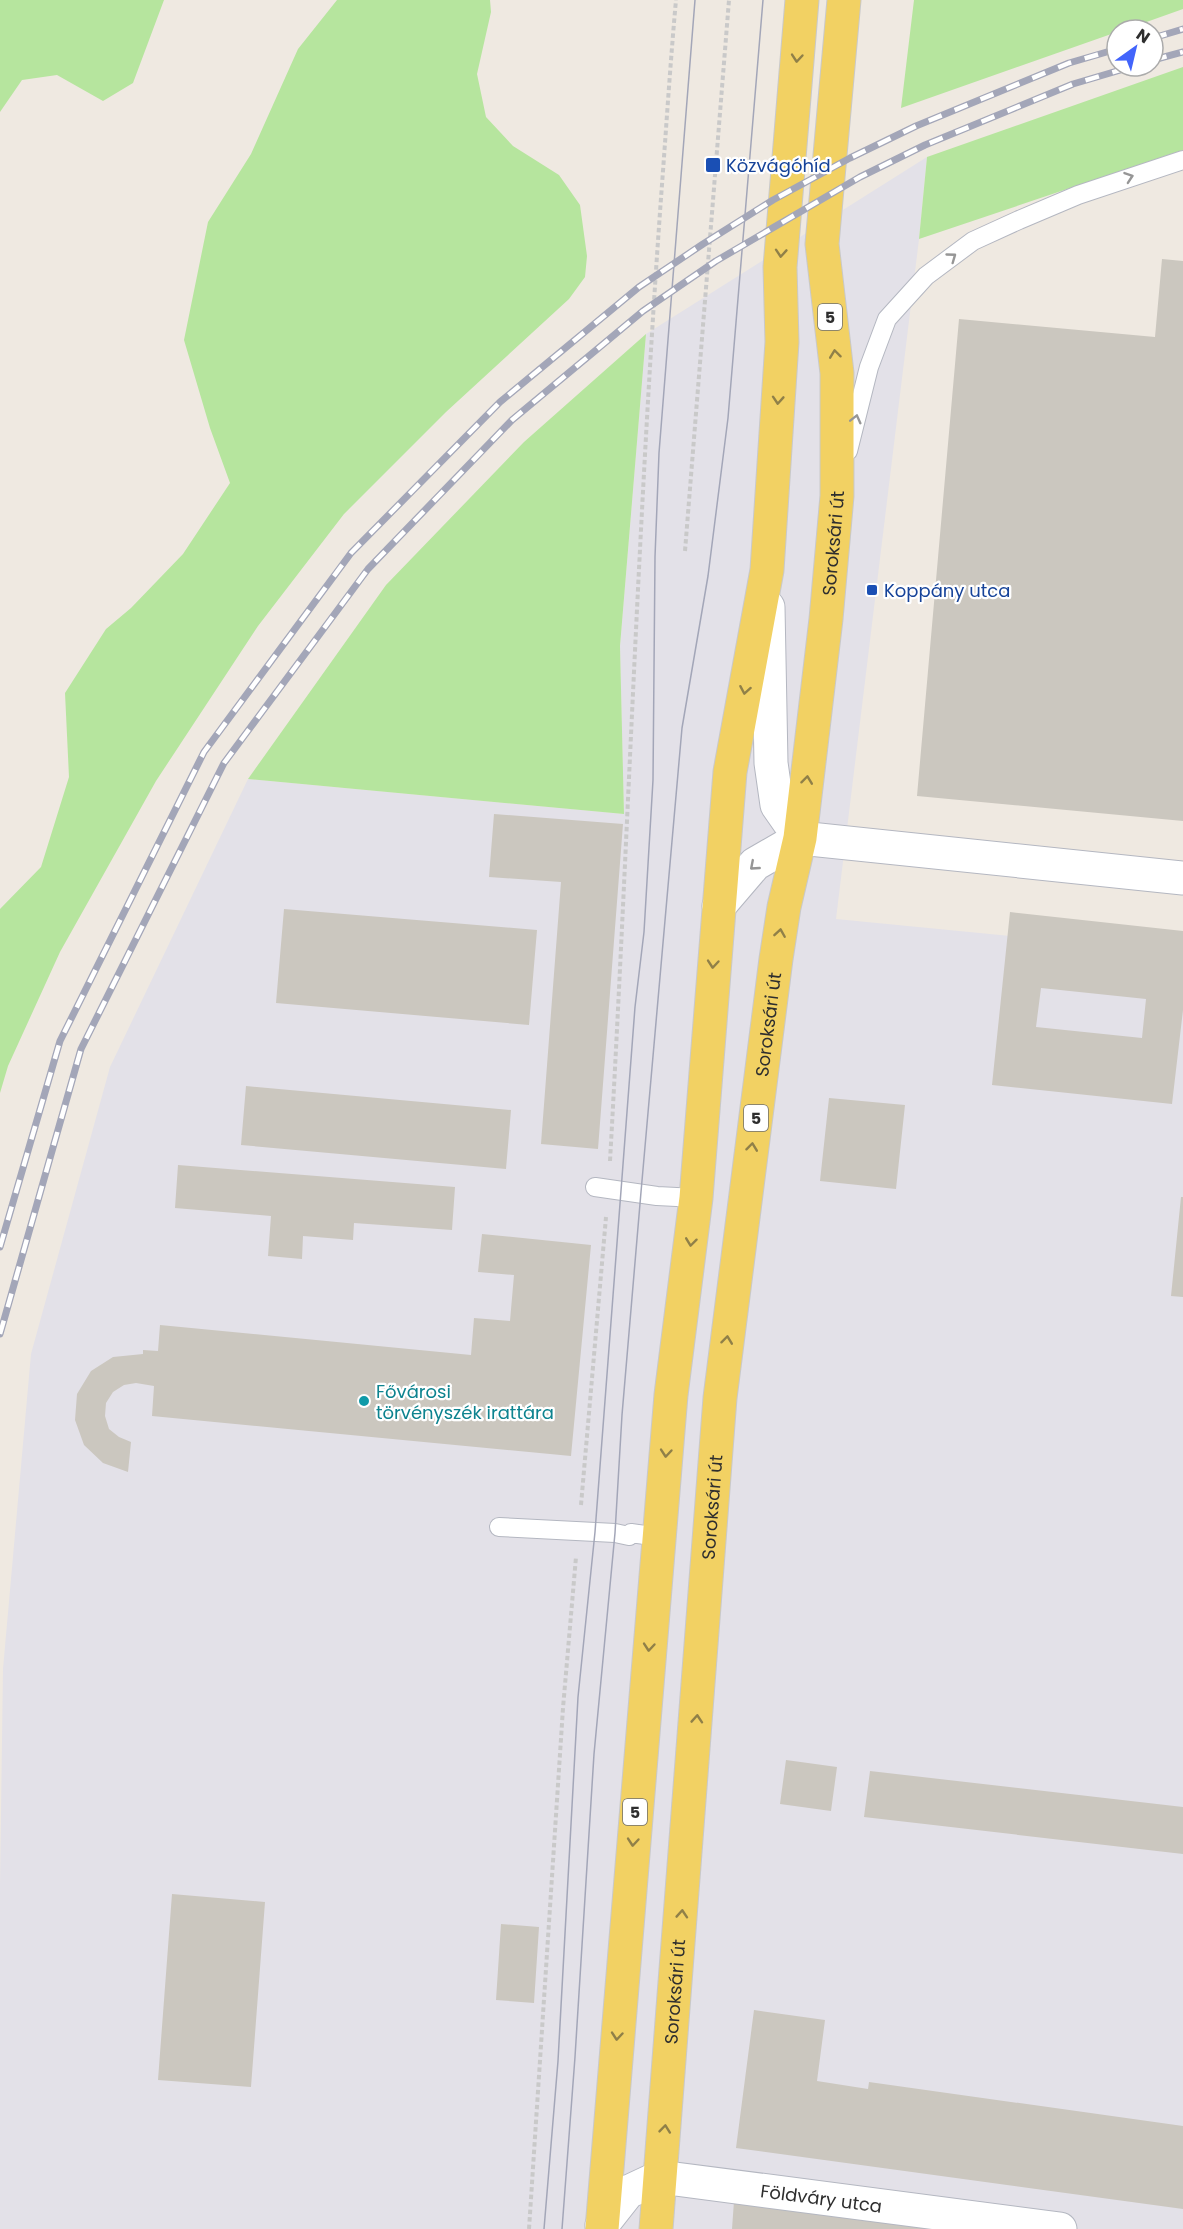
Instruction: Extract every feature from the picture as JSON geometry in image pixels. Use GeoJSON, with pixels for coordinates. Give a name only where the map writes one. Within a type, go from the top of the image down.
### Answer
{"type":"FeatureCollection","features":[{"type":"Feature","properties":{"kind":"main road","name":"5"},"geometry":{"type":"LineString","coordinates":[[602,2227],[671,1395],[696,1198],[730,772],[767,570],[782,342],[780,267],[802,0]]}},
{"type":"Feature","properties":{"kind":"main road","name":"Soroksári út"},"geometry":{"type":"LineString","coordinates":[[656,2229],[720,1398],[776,959],[784,907],[800,838],[826,619],[837,496],[837,373],[822,244],[844,0]]}},
{"type":"Feature","properties":{"kind":"street"},"geometry":{"type":"LineString","coordinates":[[767,570],[771,763],[777,805],[800,838]]}},
{"type":"Feature","properties":{"kind":"street"},"geometry":{"type":"LineString","coordinates":[[719,906],[754,864],[800,838],[1183,878]]}},
{"type":"Feature","properties":{"kind":"street"},"geometry":{"type":"LineString","coordinates":[[602,2227],[628,2192],[660,2177]]}},
{"type":"Feature","properties":{"kind":"street","name":"Földváry utca"},"geometry":{"type":"LineString","coordinates":[[660,2177],[1060,2229]]}},
{"type":"Feature","properties":{"kind":"lane"},"geometry":{"type":"LineString","coordinates":[[837,496],[869,367],[887,319],[926,276],[973,241],[1019,220],[1078,195],[1183,160]]}},
{"type":"Feature","properties":{"kind":"lane"},"geometry":{"type":"LineString","coordinates":[[602,1188],[657,1196],[696,1198]]}},
{"type":"Feature","properties":{"kind":"lane"},"geometry":{"type":"LineString","coordinates":[[499,1527],[629,1536],[631,1533],[659,1537]]}},
{"type":"Feature","properties":{"kind":"path"},"geometry":{"type":"LineString","coordinates":[[529,2229],[563,1708],[623,930],[634,645],[649,365],[676,0]]}},
{"type":"Feature","properties":{"kind":"path"},"geometry":{"type":"LineString","coordinates":[[685,551],[729,0]]}},
{"type":"Feature","properties":{"kind":"shaded area"},"geometry":{"type":"Polygon","coordinates":[[[927,157],[836,919],[1183,953],[1183,2229],[0,2229],[0,1886],[3,1669],[31,1354],[110,1067],[248,779],[624,814],[620,646],[646,334],[927,157]]]}},
{"type":"Feature","properties":{"kind":"green space"},"geometry":{"type":"Polygon","coordinates":[[[0,0],[164,0],[133,83],[103,101],[57,75],[22,80],[0,112],[0,0]]]}},
{"type":"Feature","properties":{"kind":"green space"},"geometry":{"type":"Polygon","coordinates":[[[337,0],[490,0],[491,12],[477,74],[486,117],[513,146],[559,175],[580,205],[587,256],[585,277],[569,299],[446,412],[344,514],[258,626],[156,781],[60,952],[8,1066],[0,1093],[0,909],[41,867],[69,777],[65,693],[106,629],[131,608],[183,554],[230,483],[210,428],[184,340],[208,222],[251,154],[298,49],[337,0]]]}},
{"type":"Feature","properties":{"kind":"green space"},"geometry":{"type":"Polygon","coordinates":[[[914,0],[1183,0],[1183,9],[1158,18],[1105,18],[1105,36],[901,108],[914,0]]]}},
{"type":"Feature","properties":{"kind":"green space"},"geometry":{"type":"Polygon","coordinates":[[[1183,67],[1183,150],[919,239],[927,157],[1152,78],[1165,78],[1165,73],[1183,67]]]}},
{"type":"Feature","properties":{"kind":"green space"},"geometry":{"type":"Polygon","coordinates":[[[646,334],[620,646],[624,814],[248,779],[386,585],[524,442],[646,334]]]}},
{"type":"Feature","properties":{"kind":"building"},"geometry":{"type":"Polygon","coordinates":[[[1162,259],[1183,261],[1183,821],[917,796],[959,319],[1155,337],[1162,259]]]}},
{"type":"Feature","properties":{"kind":"building"},"geometry":{"type":"Polygon","coordinates":[[[494,814],[623,824],[598,1149],[541,1144],[561,882],[489,877],[494,814]]]}},
{"type":"Feature","properties":{"kind":"building"},"geometry":{"type":"Polygon","coordinates":[[[284,909],[537,930],[529,1025],[276,1003],[284,909]]]}},
{"type":"Feature","properties":{"kind":"building"},"geometry":{"type":"Polygon","coordinates":[[[1010,912],[1183,931],[1183,1010],[1172,1104],[992,1085],[1010,912]],[[1041,988],[1036,1027],[1142,1038],[1146,999],[1041,988]]]}},
{"type":"Feature","properties":{"kind":"building"},"geometry":{"type":"Polygon","coordinates":[[[246,1086],[511,1110],[506,1169],[241,1145],[246,1086]]]}},
{"type":"Feature","properties":{"kind":"building"},"geometry":{"type":"Polygon","coordinates":[[[829,1098],[905,1105],[896,1189],[820,1181],[829,1098]]]}},
{"type":"Feature","properties":{"kind":"building"},"geometry":{"type":"Polygon","coordinates":[[[178,1165],[455,1187],[452,1230],[354,1223],[353,1240],[303,1236],[302,1259],[268,1256],[271,1216],[175,1208],[178,1165]]]}},
{"type":"Feature","properties":{"kind":"building"},"geometry":{"type":"Polygon","coordinates":[[[1181,1197],[1183,1197],[1183,1297],[1171,1296],[1181,1197]]]}},
{"type":"Feature","properties":{"kind":"building","name":"Fővárosi törvényszék irattára"},"geometry":{"type":"Polygon","coordinates":[[[482,1234],[591,1245],[571,1456],[152,1416],[154,1386],[136,1383],[124,1385],[113,1392],[106,1403],[105,1416],[109,1429],[119,1437],[131,1442],[128,1472],[103,1463],[84,1445],[75,1420],[77,1394],[91,1371],[113,1357],[143,1354],[143,1350],[158,1351],[160,1325],[471,1355],[474,1318],[510,1321],[514,1275],[478,1272],[482,1234]]]}},
{"type":"Feature","properties":{"kind":"building"},"geometry":{"type":"Polygon","coordinates":[[[786,1760],[837,1767],[831,1811],[780,1804],[786,1760]]]}},
{"type":"Feature","properties":{"kind":"building"},"geometry":{"type":"Polygon","coordinates":[[[870,1771],[1183,1807],[1183,1854],[864,1817],[870,1771]]]}},
{"type":"Feature","properties":{"kind":"building"},"geometry":{"type":"Polygon","coordinates":[[[172,1894],[265,1902],[251,2087],[158,2080],[172,1894]]]}},
{"type":"Feature","properties":{"kind":"building"},"geometry":{"type":"Polygon","coordinates":[[[501,1924],[539,1927],[534,2003],[496,2000],[501,1924]]]}},
{"type":"Feature","properties":{"kind":"building"},"geometry":{"type":"Polygon","coordinates":[[[754,2010],[825,2020],[817,2081],[868,2089],[869,2082],[1183,2126],[1183,2209],[736,2148],[754,2010]]]}},
{"type":"Feature","properties":{"kind":"building"},"geometry":{"type":"Polygon","coordinates":[[[734,2201],[934,2229],[732,2229],[734,2201]]]}},
{"type":"Feature","properties":{"kind":"tram line"},"geometry":{"type":"LineString","coordinates":[[544,2229],[558,2061],[578,1697],[595,1532],[635,1007],[644,932],[653,780],[655,557],[659,453],[695,0]]}},
{"type":"Feature","properties":{"kind":"tram line"},"geometry":{"type":"LineString","coordinates":[[562,2229],[594,1754],[615,1533],[622,1415],[682,728],[708,576],[728,418],[763,0]]}},
{"type":"Feature","properties":{"kind":"railway"},"geometry":{"type":"LineString","coordinates":[[1165,34],[1183,29]]}},
{"type":"Feature","properties":{"kind":"railway"},"geometry":{"type":"LineString","coordinates":[[0,1247],[60,1041],[204,752],[351,553],[500,402],[639,287],[703,244],[773,200],[850,158],[916,126],[1069,63],[1105,52]]}},
{"type":"Feature","properties":{"kind":"railway"},"geometry":{"type":"LineString","coordinates":[[1165,57],[1183,52]]}},
{"type":"Feature","properties":{"kind":"railway"},"geometry":{"type":"LineString","coordinates":[[0,1334],[81,1049],[224,763],[368,569],[512,420],[643,311],[716,261],[860,177],[925,145],[1073,84],[1105,75]]}},
{"type":"Feature","properties":{"kind":"place","name":"Közvágóhíd"},"geometry":{"type":"Point","coordinates":[713,165]}},
{"type":"Feature","properties":{"kind":"place","name":"Koppány utca"},"geometry":{"type":"Point","coordinates":[872,590]}},
{"type":"Feature","properties":{"kind":"place","name":"Fővárosi törvényszék irattára"},"geometry":{"type":"Point","coordinates":[364,1401]}}]}
